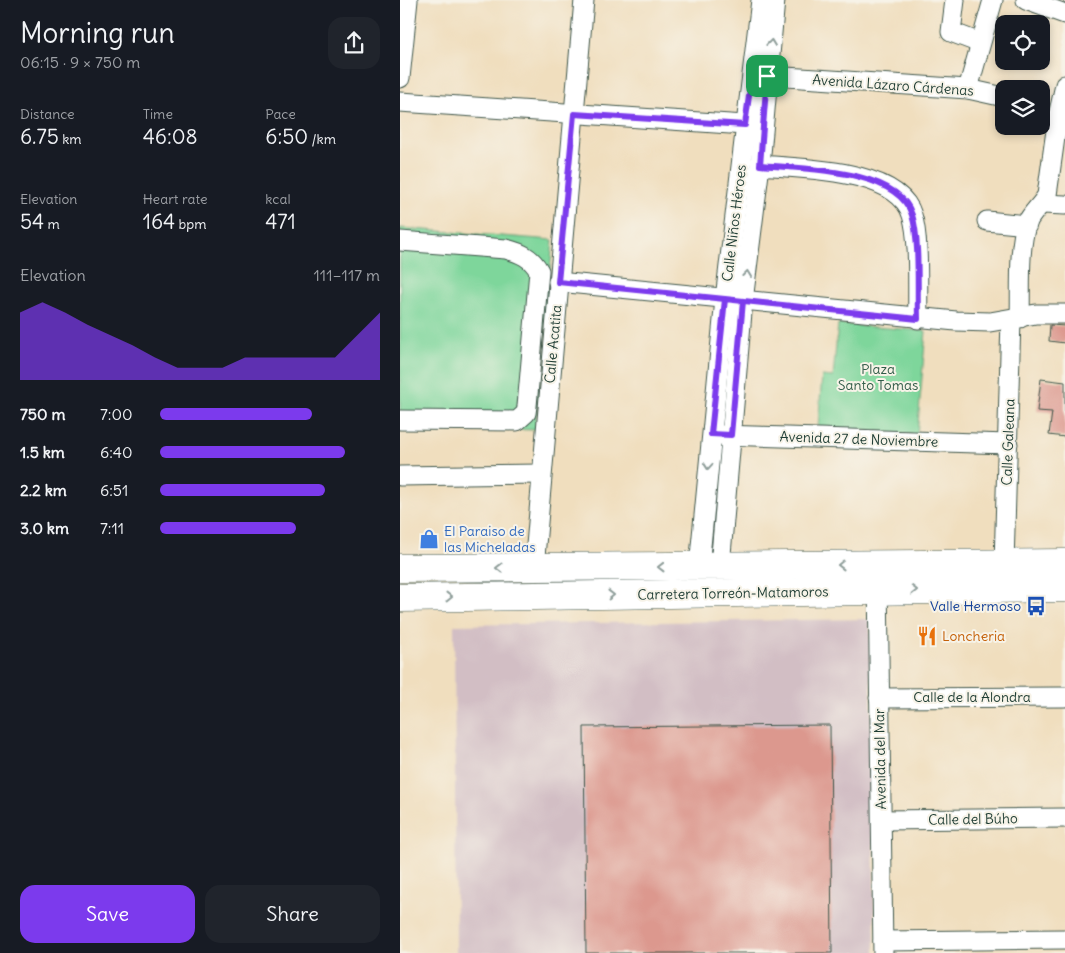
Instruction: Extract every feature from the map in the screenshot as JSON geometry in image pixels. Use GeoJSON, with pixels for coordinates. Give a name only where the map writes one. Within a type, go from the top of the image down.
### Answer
{"type":"FeatureCollection","features":[{"type":"Feature","properties":{"kind":"highway"},"geometry":{"type":"LineString","coordinates":[[400,568],[709,567],[878,578],[1004,564],[1065,563]]}},
{"type":"Feature","properties":{"kind":"highway","name":"Carretera Torreón-Matamoros"},"geometry":{"type":"LineString","coordinates":[[400,598],[878,578],[1065,588]]}},
{"type":"Feature","properties":{"kind":"street"},"geometry":{"type":"LineString","coordinates":[[400,78],[408,0]]}},
{"type":"Feature","properties":{"kind":"street","name":"Calle Acatita"},"geometry":{"type":"LineString","coordinates":[[534,568],[540,474],[584,0]]}},
{"type":"Feature","properties":{"kind":"street","name":"Calle Niños Héroes"},"geometry":{"type":"LineString","coordinates":[[709,567],[731,435],[743,301],[760,165],[759,75],[761,0]]}},
{"type":"Feature","properties":{"kind":"street","name":"Calle Niños Héroes"},"geometry":{"type":"LineString","coordinates":[[709,567],[711,434],[745,125],[759,75],[775,0]]}},
{"type":"Feature","properties":{"kind":"street"},"geometry":{"type":"LineString","coordinates":[[955,0],[951,32],[980,43]]}},
{"type":"Feature","properties":{"kind":"street"},"geometry":{"type":"LineString","coordinates":[[968,89],[993,0]]}},
{"type":"Feature","properties":{"kind":"street"},"geometry":{"type":"LineString","coordinates":[[1026,0],[1065,14]]}},
{"type":"Feature","properties":{"kind":"street","name":"Avenida Lázaro Cárdenas"},"geometry":{"type":"LineString","coordinates":[[759,75],[968,89],[995,95]]}},
{"type":"Feature","properties":{"kind":"street","name":"Calle Galeana"},"geometry":{"type":"LineString","coordinates":[[1004,564],[1008,444],[1023,245],[1030,218],[1043,204],[1049,188],[1055,122],[1065,84]]}},
{"type":"Feature","properties":{"kind":"street"},"geometry":{"type":"LineString","coordinates":[[400,102],[745,125]]}},
{"type":"Feature","properties":{"kind":"street"},"geometry":{"type":"LineString","coordinates":[[760,165],[858,175],[878,182],[906,203],[912,215],[915,232],[918,319]]}},
{"type":"Feature","properties":{"kind":"street"},"geometry":{"type":"LineString","coordinates":[[1043,204],[1065,205]]}},
{"type":"Feature","properties":{"kind":"street"},"geometry":{"type":"LineString","coordinates":[[987,221],[1027,225]]}},
{"type":"Feature","properties":{"kind":"street"},"geometry":{"type":"LineString","coordinates":[[400,241],[506,249],[521,253],[533,261],[538,271],[526,413],[517,421],[400,420]]}},
{"type":"Feature","properties":{"kind":"street"},"geometry":{"type":"LineString","coordinates":[[558,282],[918,319],[956,321],[1065,314]]}},
{"type":"Feature","properties":{"kind":"street","name":"Avenida 27 de Noviembre"},"geometry":{"type":"LineString","coordinates":[[711,434],[1008,444]]}},
{"type":"Feature","properties":{"kind":"street"},"geometry":{"type":"LineString","coordinates":[[400,476],[540,474]]}},
{"type":"Feature","properties":{"kind":"street","name":"Avenida del Mar"},"geometry":{"type":"LineString","coordinates":[[878,578],[883,947]]}},
{"type":"Feature","properties":{"kind":"street","name":"Calle de la Alondra"},"geometry":{"type":"LineString","coordinates":[[879,698],[1065,697]]}},
{"type":"Feature","properties":{"kind":"street","name":"Calle del Búho"},"geometry":{"type":"LineString","coordinates":[[882,820],[1065,818]]}},
{"type":"Feature","properties":{"kind":"street"},"geometry":{"type":"LineString","coordinates":[[883,947],[1065,939]]}},
{"type":"Feature","properties":{"kind":"shaded area"},"geometry":{"type":"Polygon","coordinates":[[[870,619],[875,953],[456,953],[454,625],[870,619]]]}},
{"type":"Feature","properties":{"kind":"green space"},"geometry":{"type":"Polygon","coordinates":[[[400,228],[553,240],[535,430],[400,426],[400,228]]]}},
{"type":"Feature","properties":{"kind":"green space","name":"Plaza Santo Tomas"},"geometry":{"type":"Polygon","coordinates":[[[838,324],[926,331],[917,435],[818,427],[822,376],[833,377],[838,324]]]}},
{"type":"Feature","properties":{"kind":"building"},"geometry":{"type":"Polygon","coordinates":[[[1050,325],[1065,326],[1065,343],[1049,341],[1050,325]]]}},
{"type":"Feature","properties":{"kind":"building"},"geometry":{"type":"Polygon","coordinates":[[[1041,379],[1065,382],[1065,437],[1049,435],[1052,412],[1037,411],[1041,379]]]}},
{"type":"Feature","properties":{"kind":"building"},"geometry":{"type":"Polygon","coordinates":[[[830,725],[832,953],[586,953],[584,727],[830,725]]]}},
{"type":"Feature","properties":{"kind":"place","name":"El Paraiso de las Micheladas"},"geometry":{"type":"Point","coordinates":[429,539]}},
{"type":"Feature","properties":{"kind":"place","name":"Valle Hermoso"},"geometry":{"type":"Point","coordinates":[1036,606]}},
{"type":"Feature","properties":{"kind":"place","name":"Loncheria"},"geometry":{"type":"Point","coordinates":[927,636]}},
{"type":"Feature","properties":{"kind":"route"},"geometry":{"type":"LineString","coordinates":[[767,76],[752,74],[745,125],[574,114],[558,282],[725,299],[743,301],[731,435],[711,434],[725,299],[918,319],[915,232],[912,215],[906,203],[878,182],[858,175],[760,165],[767,76]]}}]}
